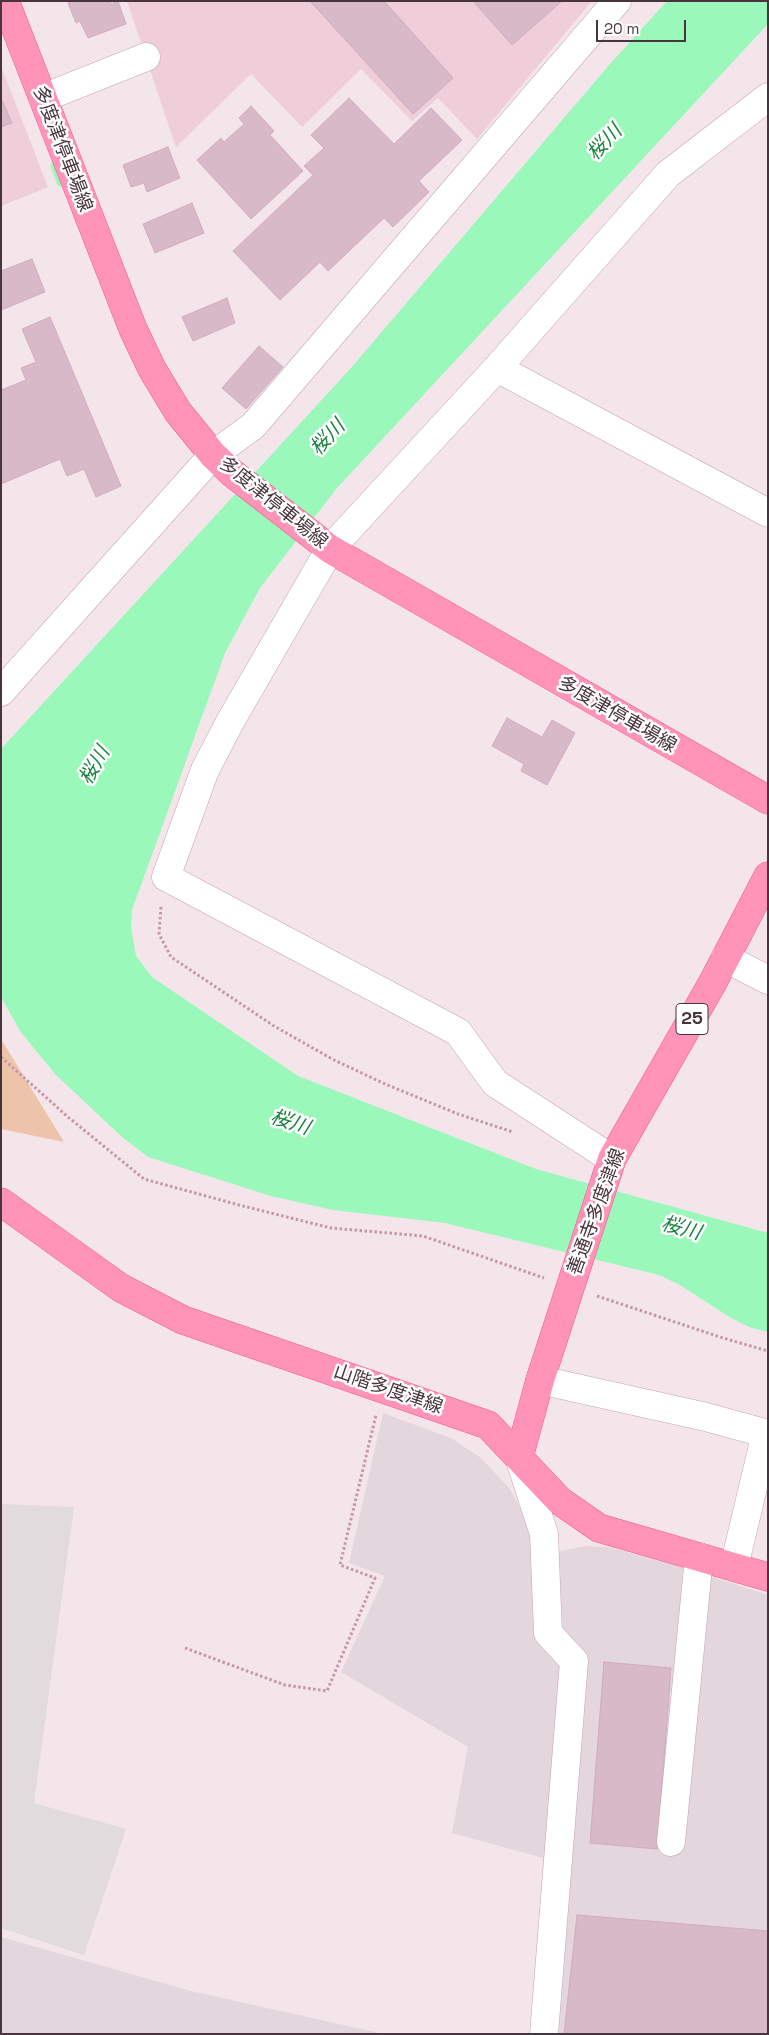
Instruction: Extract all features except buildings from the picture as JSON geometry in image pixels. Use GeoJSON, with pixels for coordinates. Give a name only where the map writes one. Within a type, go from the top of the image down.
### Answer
{"type":"FeatureCollection","features":[{"type":"Feature","properties":{"kind":"main road","name":"多度津停車場線"},"geometry":{"type":"LineString","coordinates":[[5,1],[132,329],[152,369],[178,412],[223,464],[330,549],[768,800]]}},
{"type":"Feature","properties":{"kind":"main road","name":"善通寺多度津線"},"geometry":{"type":"LineString","coordinates":[[519,1457],[540,1380],[612,1159],[725,958],[768,876]]}},
{"type":"Feature","properties":{"kind":"main road","name":"山階多度津線"},"geometry":{"type":"LineString","coordinates":[[1,1202],[121,1288],[183,1320],[488,1425],[560,1502],[599,1528],[768,1577]]}},
{"type":"Feature","properties":{"kind":"street"},"geometry":{"type":"LineString","coordinates":[[1,692],[223,464],[253,426],[617,1]]}},
{"type":"Feature","properties":{"kind":"street"},"geometry":{"type":"LineString","coordinates":[[43,98],[146,57]]}},
{"type":"Feature","properties":{"kind":"street"},"geometry":{"type":"LineString","coordinates":[[612,1159],[495,1083],[458,1032],[166,877],[205,770],[231,720],[330,549],[497,368],[668,174],[768,97]]}},
{"type":"Feature","properties":{"kind":"street"},"geometry":{"type":"LineString","coordinates":[[497,368],[768,513]]}},
{"type":"Feature","properties":{"kind":"street"},"geometry":{"type":"LineString","coordinates":[[725,958],[768,980]]}},
{"type":"Feature","properties":{"kind":"street"},"geometry":{"type":"LineString","coordinates":[[540,1380],[706,1417],[767,1433],[734,1567]]}},
{"type":"Feature","properties":{"kind":"street"},"geometry":{"type":"LineString","coordinates":[[519,1457],[544,1534],[548,1633],[574,1661],[544,2034]]}},
{"type":"Feature","properties":{"kind":"street"},"geometry":{"type":"LineString","coordinates":[[670,1842],[700,1557]]}},
{"type":"Feature","properties":{"kind":"path"},"geometry":{"type":"LineString","coordinates":[[166,877],[159,934],[171,957],[274,1026],[334,1060],[385,1084],[449,1110],[521,1134]]}},
{"type":"Feature","properties":{"kind":"path"},"geometry":{"type":"LineString","coordinates":[[1,1057],[68,1117],[144,1178],[239,1205],[331,1228],[423,1236],[723,1338],[768,1351]]}},
{"type":"Feature","properties":{"kind":"path"},"geometry":{"type":"LineString","coordinates":[[185,1648],[285,1685],[327,1691],[375,1578],[340,1565],[382,1388]]}},
{"type":"Feature","properties":{"kind":"shaded area"},"geometry":{"type":"Polygon","coordinates":[[[127,1],[592,1],[477,139],[438,98],[412,121],[361,69],[302,127],[251,74],[176,147],[127,1]]]}},
{"type":"Feature","properties":{"kind":"shaded area"},"geometry":{"type":"Polygon","coordinates":[[[1,66],[48,187],[1,206],[1,66]]]}},
{"type":"Feature","properties":{"kind":"shaded area"},"geometry":{"type":"Polygon","coordinates":[[[1,1039],[64,1142],[1,1129],[1,1039]]]}},
{"type":"Feature","properties":{"kind":"shaded area"},"geometry":{"type":"Polygon","coordinates":[[[383,1413],[451,1438],[481,1458],[510,1489],[523,1514],[530,1536],[560,1551],[586,1546],[608,1547],[688,1569],[768,1595],[768,2034],[542,2034],[565,1864],[452,1833],[468,1747],[341,1672],[385,1576],[349,1563],[383,1413]]]}},
{"type":"Feature","properties":{"kind":"shaded area"},"geometry":{"type":"Polygon","coordinates":[[[1,1504],[74,1507],[34,1803],[126,1829],[84,1955],[1,1928],[1,1504]]]}},
{"type":"Feature","properties":{"kind":"shaded area"},"geometry":{"type":"Polygon","coordinates":[[[1,1937],[191,1991],[384,2034],[1,2034],[1,1937]]]}},
{"type":"Feature","properties":{"kind":"water","name":"桜川"},"geometry":{"type":"Polygon","coordinates":[[[667,1],[768,1],[768,24],[337,488],[260,588],[225,653],[132,910],[131,928],[136,956],[152,977],[298,1076],[536,1169],[768,1233],[768,1332],[749,1327],[731,1318],[680,1285],[659,1275],[445,1223],[333,1210],[271,1196],[148,1157],[122,1137],[55,1074],[20,1031],[1,997],[1,749],[351,368],[610,64],[667,1]]]}},
{"type":"Feature","properties":{"kind":"waterway"},"geometry":{"type":"LineString","coordinates":[[55,166],[61,182]]}}]}
